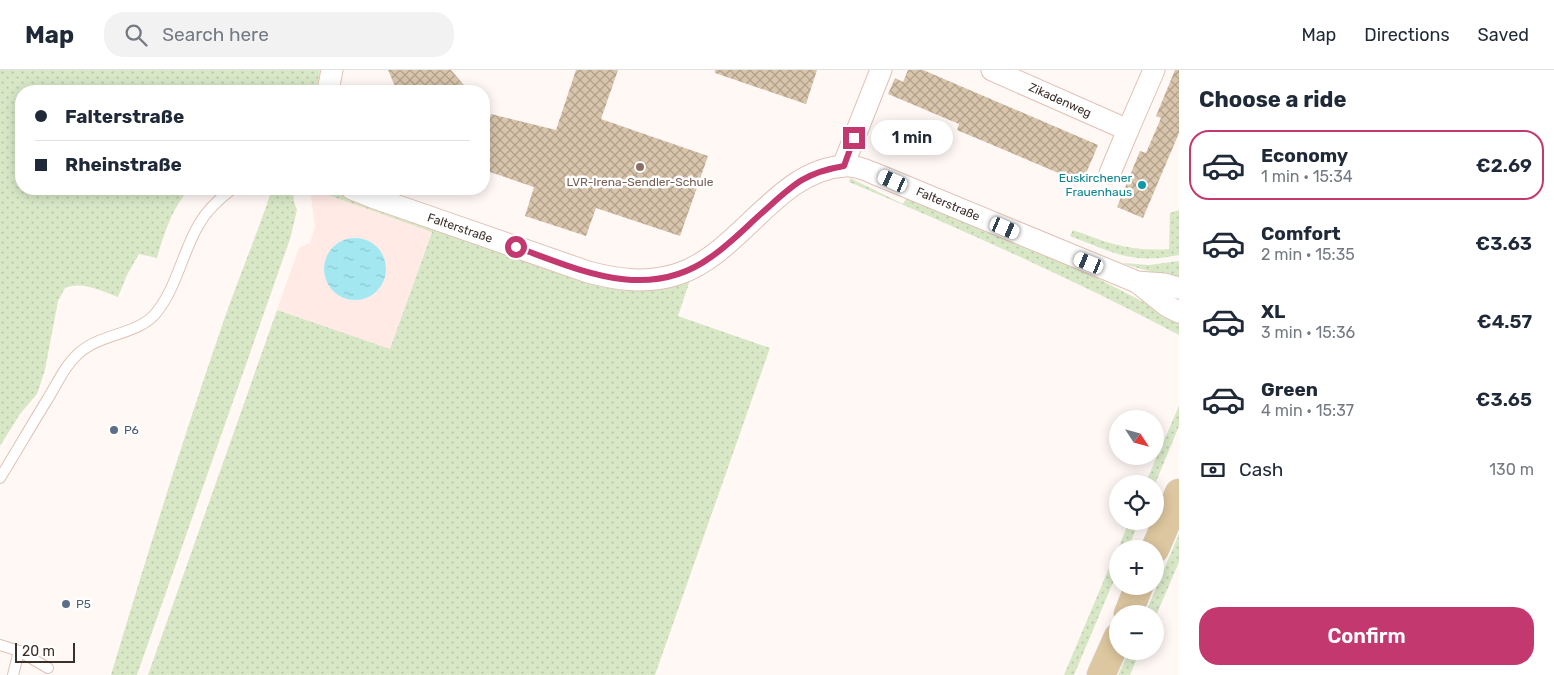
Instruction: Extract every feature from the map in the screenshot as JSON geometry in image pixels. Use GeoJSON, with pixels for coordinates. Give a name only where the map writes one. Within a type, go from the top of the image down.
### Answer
{"type":"FeatureCollection","features":[{"type":"Feature","properties":{"kind":"main road"},"geometry":{"type":"LineString","coordinates":[[1159,540],[1179,493]]}},
{"type":"Feature","properties":{"kind":"main road"},"geometry":{"type":"LineString","coordinates":[[1101,675],[1109,657]]}},
{"type":"Feature","properties":{"kind":"street"},"geometry":{"type":"LineString","coordinates":[[329,85],[332,70]]}},
{"type":"Feature","properties":{"kind":"street"},"geometry":{"type":"LineString","coordinates":[[844,166],[881,70]]}},
{"type":"Feature","properties":{"kind":"street","name":"Zikadenweg"},"geometry":{"type":"LineString","coordinates":[[992,70],[1128,130]]}},
{"type":"Feature","properties":{"kind":"street"},"geometry":{"type":"LineString","coordinates":[[1110,173],[1154,70]]}},
{"type":"Feature","properties":{"kind":"street","name":"Falterstraße"},"geometry":{"type":"LineString","coordinates":[[366,195],[588,272],[621,280],[638,281],[678,274],[699,265],[721,249],[801,179],[821,170],[844,166],[861,168],[1137,282],[1168,306],[1179,312]]}},
{"type":"Feature","properties":{"kind":"street","name":"Falterstraße"},"geometry":{"type":"LineString","coordinates":[[1137,282],[1164,284],[1179,288]]}},
{"type":"Feature","properties":{"kind":"lane"},"geometry":{"type":"LineString","coordinates":[[0,478],[64,371],[78,354],[103,338],[143,324],[154,315],[172,289],[198,224],[208,210],[224,195]]}},
{"type":"Feature","properties":{"kind":"lane"},"geometry":{"type":"LineString","coordinates":[[0,645],[19,652],[48,668]]}},
{"type":"Feature","properties":{"kind":"lane"},"geometry":{"type":"LineString","coordinates":[[13,675],[19,652]]}},
{"type":"Feature","properties":{"kind":"shaded area"},"geometry":{"type":"Polygon","coordinates":[[[311,195],[327,195],[432,231],[390,350],[277,310],[299,248],[310,243],[315,227],[311,195]]]}},
{"type":"Feature","properties":{"kind":"green space"},"geometry":{"type":"Polygon","coordinates":[[[0,70],[320,70],[317,85],[15,85],[15,195],[184,195],[169,222],[157,258],[139,254],[127,275],[118,297],[85,286],[65,288],[58,301],[45,370],[37,394],[20,414],[0,446],[0,70]]]}},
{"type":"Feature","properties":{"kind":"green space"},"geometry":{"type":"Polygon","coordinates":[[[850,178],[903,204],[907,197],[1079,269],[1179,320],[1179,335],[1015,255],[849,182],[850,178]]]}},
{"type":"Feature","properties":{"kind":"green space"},"geometry":{"type":"Polygon","coordinates":[[[270,195],[293,195],[297,210],[290,239],[137,675],[111,675],[195,406],[225,317],[270,195]]]}},
{"type":"Feature","properties":{"kind":"green space"},"geometry":{"type":"Polygon","coordinates":[[[328,195],[344,195],[351,200],[602,287],[646,290],[690,280],[678,316],[770,348],[655,675],[148,675],[277,310],[390,349],[432,232],[328,195]]]}},
{"type":"Feature","properties":{"kind":"green space"},"geometry":{"type":"Polygon","coordinates":[[[1179,210],[1179,255],[1163,258],[1135,258],[1111,252],[1070,236],[1073,230],[1120,246],[1155,250],[1169,249],[1170,213],[1179,210]]]}},
{"type":"Feature","properties":{"kind":"green space"},"geometry":{"type":"Polygon","coordinates":[[[1179,261],[1179,280],[1124,264],[1149,265],[1179,261]]]}},
{"type":"Feature","properties":{"kind":"green space"},"geometry":{"type":"Polygon","coordinates":[[[1179,406],[1179,426],[1164,462],[1164,440],[1179,406]]]}},
{"type":"Feature","properties":{"kind":"green space"},"geometry":{"type":"Polygon","coordinates":[[[1153,465],[1163,465],[1159,475],[1149,475],[1153,465]]]}},
{"type":"Feature","properties":{"kind":"green space"},"geometry":{"type":"Polygon","coordinates":[[[1125,530],[1135,530],[1132,540],[1122,540],[1125,530]]]}},
{"type":"Feature","properties":{"kind":"green space"},"geometry":{"type":"Polygon","coordinates":[[[1179,534],[1179,562],[1161,605],[1149,605],[1153,595],[1164,595],[1164,569],[1179,534]]]}},
{"type":"Feature","properties":{"kind":"green space"},"geometry":{"type":"Polygon","coordinates":[[[1109,568],[1109,592],[1074,675],[1064,675],[1109,568]]]}},
{"type":"Feature","properties":{"kind":"green space"},"geometry":{"type":"Polygon","coordinates":[[[1125,660],[1136,660],[1130,675],[1118,675],[1125,660]]]}},
{"type":"Feature","properties":{"kind":"water"},"geometry":{"type":"Polygon","coordinates":[[[349,238],[361,238],[377,247],[384,257],[386,269],[384,281],[377,291],[361,300],[349,300],[338,295],[329,286],[324,275],[324,263],[329,252],[338,243],[349,238]]]}},
{"type":"Feature","properties":{"kind":"building"},"geometry":{"type":"Polygon","coordinates":[[[388,70],[451,70],[464,85],[394,85],[388,70]]]}},
{"type":"Feature","properties":{"kind":"building"},"geometry":{"type":"Polygon","coordinates":[[[576,70],[618,70],[601,119],[708,156],[680,236],[596,208],[586,236],[525,216],[534,187],[490,172],[491,114],[556,130],[576,70]]]}},
{"type":"Feature","properties":{"kind":"building"},"geometry":{"type":"Polygon","coordinates":[[[715,70],[817,70],[806,104],[715,73],[715,70]]]}},
{"type":"Feature","properties":{"kind":"building"},"geometry":{"type":"Polygon","coordinates":[[[908,70],[923,70],[1098,145],[1082,183],[957,130],[959,124],[888,94],[895,78],[903,82],[908,70]]]}},
{"type":"Feature","properties":{"kind":"building"},"geometry":{"type":"Polygon","coordinates":[[[1175,70],[1179,70],[1179,133],[1143,218],[1117,207],[1140,151],[1146,153],[1161,118],[1156,116],[1175,70]]]}},
{"type":"Feature","properties":{"kind":"place","name":"LVR-Irena-Sendler-Schule"},"geometry":{"type":"Point","coordinates":[640,167]}},
{"type":"Feature","properties":{"kind":"place","name":"Euskirchener Frauenhaus"},"geometry":{"type":"Point","coordinates":[1142,185]}},
{"type":"Feature","properties":{"kind":"place","name":"P6"},"geometry":{"type":"Point","coordinates":[114,430]}},
{"type":"Feature","properties":{"kind":"place","name":"P5"},"geometry":{"type":"Point","coordinates":[66,604]}},
{"type":"Feature","properties":{"kind":"route"},"geometry":{"type":"LineString","coordinates":[[516,247],[588,272],[621,280],[638,281],[678,274],[710,258],[801,179],[821,170],[844,166],[854,138]]}}]}
